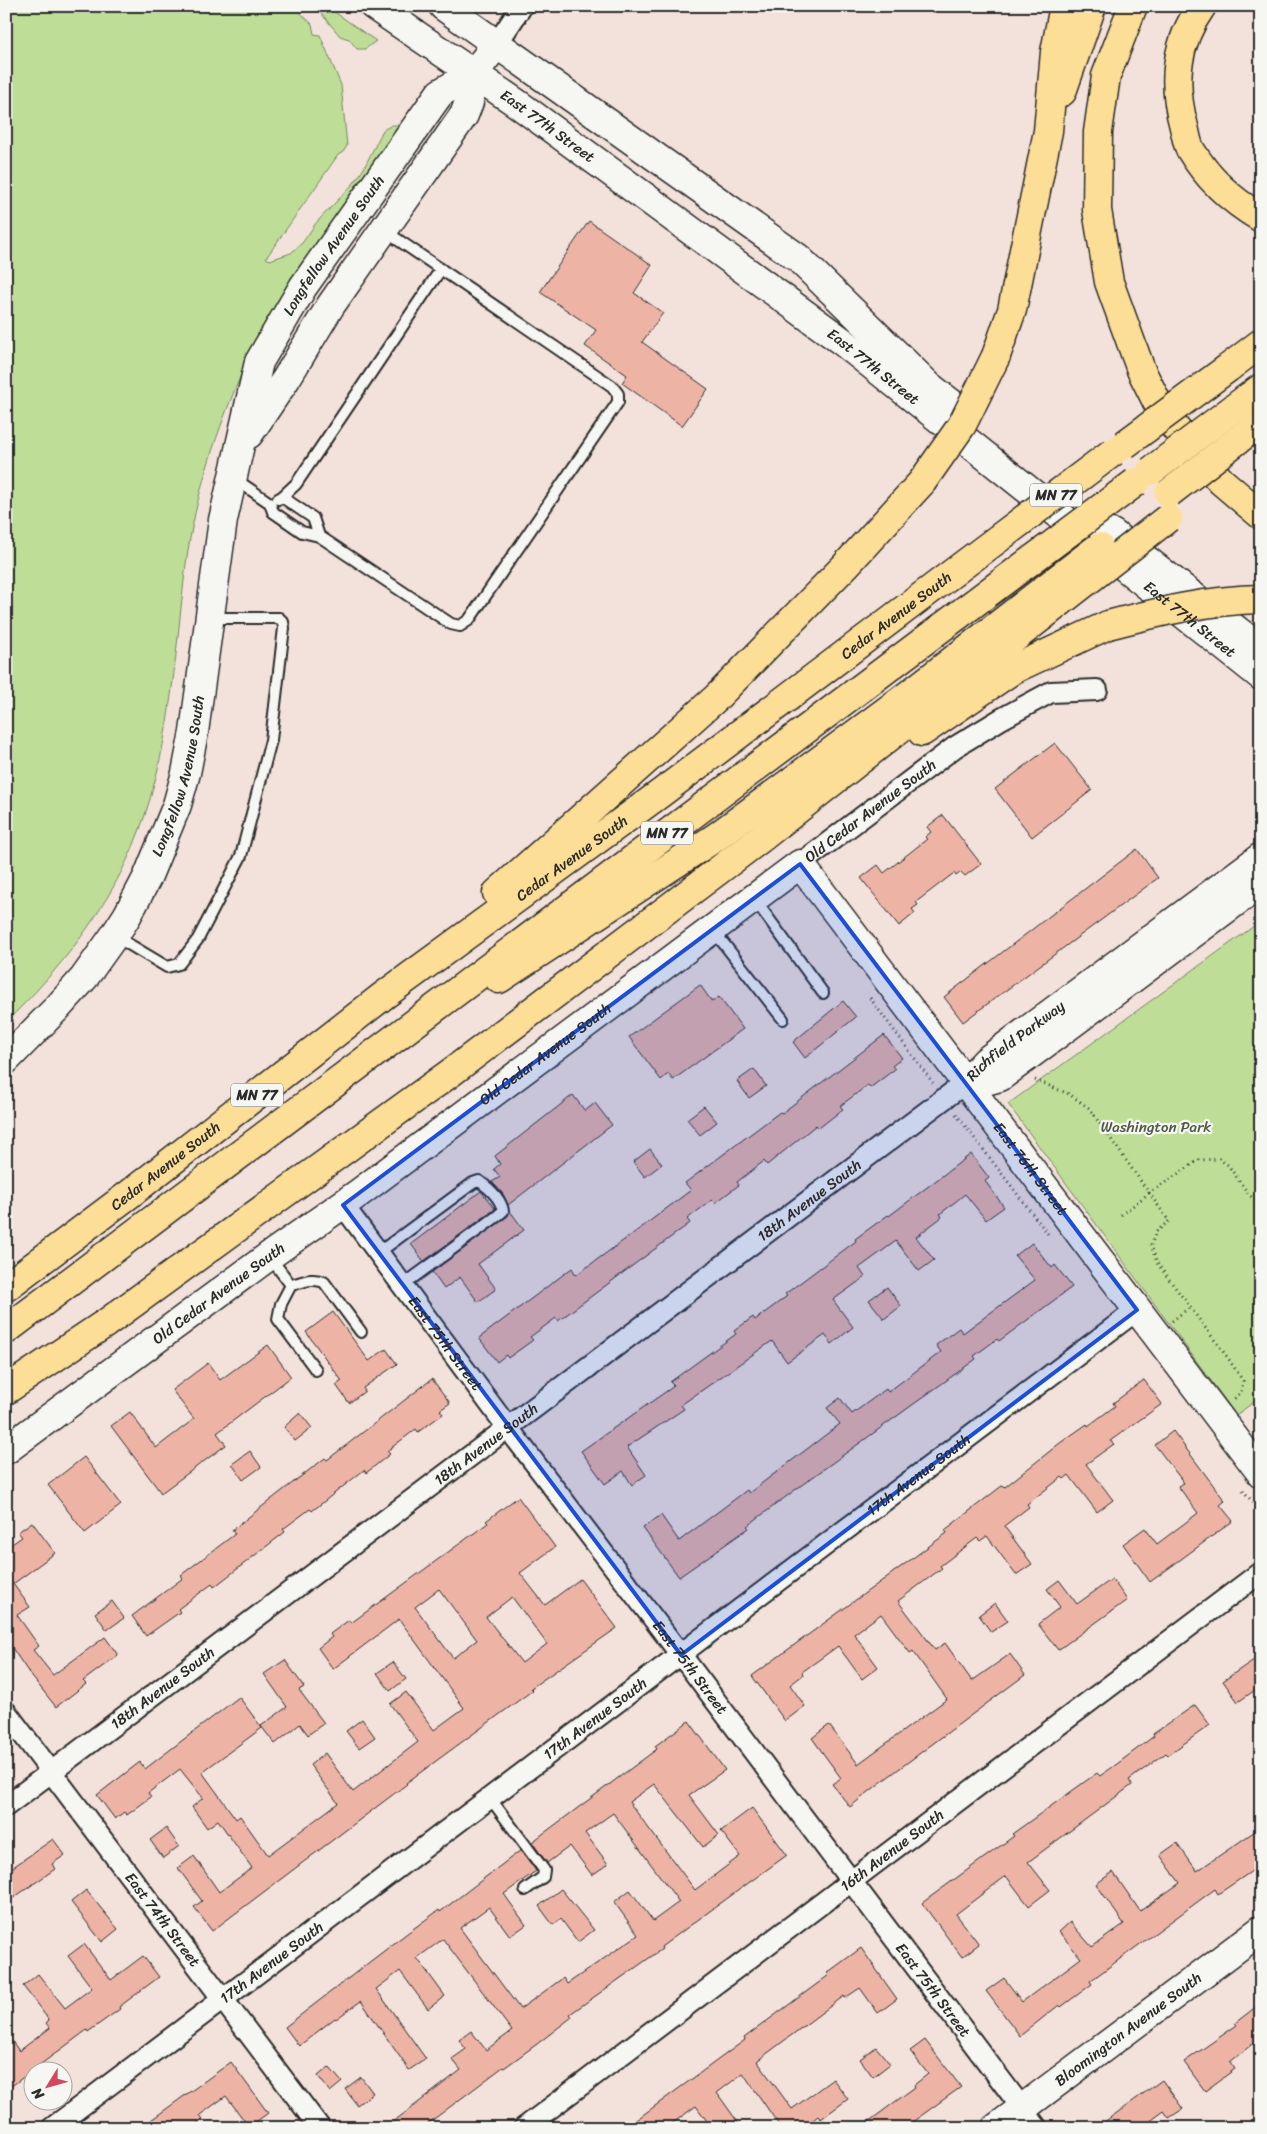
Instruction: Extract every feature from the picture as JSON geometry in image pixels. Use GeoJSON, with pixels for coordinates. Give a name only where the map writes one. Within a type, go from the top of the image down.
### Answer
{"type":"FeatureCollection","features":[{"type":"Feature","properties":{"kind":"highway"},"geometry":{"type":"LineString","coordinates":[[383,996],[716,698],[846,565],[922,482],[962,425],[996,356],[1012,310],[1048,131],[1055,52],[1064,6]]}},
{"type":"Feature","properties":{"kind":"highway"},"geometry":{"type":"LineString","coordinates":[[1048,131],[1092,6]]}},
{"type":"Feature","properties":{"kind":"highway"},"geometry":{"type":"LineString","coordinates":[[1132,6],[1106,76],[1098,132],[1097,210],[1109,282],[1141,370],[1159,406],[1188,445],[1221,481],[1261,515]]}},
{"type":"Feature","properties":{"kind":"highway"},"geometry":{"type":"LineString","coordinates":[[1202,6],[1194,18],[1178,56],[1177,103],[1189,147],[1210,178],[1242,207],[1261,218]]}},
{"type":"Feature","properties":{"kind":"highway","name":"Cedar Avenue South"},"geometry":{"type":"LineString","coordinates":[[6,1287],[132,1193],[383,996],[653,799],[1261,343]]}},
{"type":"Feature","properties":{"kind":"highway","name":"MN 77"},"geometry":{"type":"LineString","coordinates":[[6,1330],[304,1104],[1253,393]]}},
{"type":"Feature","properties":{"kind":"highway"},"geometry":{"type":"LineString","coordinates":[[6,1390],[106,1323],[437,1082],[760,839],[1053,595],[1168,505],[1261,422]]}},
{"type":"Feature","properties":{"kind":"highway"},"geometry":{"type":"LineString","coordinates":[[1168,505],[1261,445]]}},
{"type":"Feature","properties":{"kind":"highway"},"geometry":{"type":"LineString","coordinates":[[304,1104],[716,837],[912,692],[1053,595]]}},
{"type":"Feature","properties":{"kind":"highway"},"geometry":{"type":"LineString","coordinates":[[760,839],[797,820],[1014,669],[1108,625],[1171,608],[1261,599]]}},
{"type":"Feature","properties":{"kind":"street","name":"East 77th Street"},"geometry":{"type":"LineString","coordinates":[[374,6],[518,104],[843,342],[1261,676]]}},
{"type":"Feature","properties":{"kind":"street","name":"East 77th Street"},"geometry":{"type":"LineString","coordinates":[[443,6],[798,258],[929,386],[1261,649]]}},
{"type":"Feature","properties":{"kind":"street"},"geometry":{"type":"LineString","coordinates":[[496,45],[522,6]]}},
{"type":"Feature","properties":{"kind":"street","name":"Longfellow Avenue South"},"geometry":{"type":"LineString","coordinates":[[6,1060],[60,1006],[84,978],[114,936],[147,878],[177,805],[194,732],[223,520],[258,362],[303,287],[440,93],[473,74],[496,45]]}},
{"type":"Feature","properties":{"kind":"street","name":"Longfellow Avenue South"},"geometry":{"type":"LineString","coordinates":[[241,445],[286,379],[330,305],[464,115],[469,102],[473,74]]}},
{"type":"Feature","properties":{"kind":"street","name":"Old Cedar Avenue South"},"geometry":{"type":"LineString","coordinates":[[6,1450],[269,1256],[343,1205],[955,747],[1051,692],[1097,690]]}},
{"type":"Feature","properties":{"kind":"street","name":"Richfield Parkway"},"geometry":{"type":"LineString","coordinates":[[966,1083],[986,1061],[1261,857]]}},
{"type":"Feature","properties":{"kind":"street","name":"East 76th Street"},"geometry":{"type":"LineString","coordinates":[[800,864],[1261,1473]]}},
{"type":"Feature","properties":{"kind":"street","name":"Richfield Parkway"},"geometry":{"type":"LineString","coordinates":[[966,1083],[989,1080],[1000,1076],[1261,883]]}},
{"type":"Feature","properties":{"kind":"street","name":"18th Avenue South"},"geometry":{"type":"LineString","coordinates":[[6,1806],[966,1083]]}},
{"type":"Feature","properties":{"kind":"street","name":"East 75th Street"},"geometry":{"type":"LineString","coordinates":[[343,1205],[508,1428],[1029,2118]]}},
{"type":"Feature","properties":{"kind":"street","name":"17th Avenue South"},"geometry":{"type":"LineString","coordinates":[[52,2128],[1137,1310]]}},
{"type":"Feature","properties":{"kind":"street","name":"16th Avenue South"},"geometry":{"type":"LineString","coordinates":[[524,2128],[1261,1572]]}},
{"type":"Feature","properties":{"kind":"street","name":"East 74th Street"},"geometry":{"type":"LineString","coordinates":[[6,1712],[320,2128]]}},
{"type":"Feature","properties":{"kind":"street","name":"Bloomington Avenue South"},"geometry":{"type":"LineString","coordinates":[[996,2128],[1029,2118],[1261,1930]]}},
{"type":"Feature","properties":{"kind":"lane"},"geometry":{"type":"LineString","coordinates":[[232,478],[270,503],[273,512],[302,532],[319,536],[451,624],[460,626],[469,620],[618,402],[618,394],[612,386],[384,230]]}},
{"type":"Feature","properties":{"kind":"lane"},"geometry":{"type":"LineString","coordinates":[[270,503],[282,497],[296,484],[441,269]]}},
{"type":"Feature","properties":{"kind":"lane"},"geometry":{"type":"LineString","coordinates":[[282,497],[313,518],[319,536]]}},
{"type":"Feature","properties":{"kind":"lane"},"geometry":{"type":"LineString","coordinates":[[114,936],[167,967],[179,964],[198,939],[241,856],[271,740],[284,628],[280,618],[210,618]]}},
{"type":"Feature","properties":{"kind":"lane"},"geometry":{"type":"LineString","coordinates":[[754,899],[823,993]]}},
{"type":"Feature","properties":{"kind":"lane"},"geometry":{"type":"LineString","coordinates":[[713,929],[783,1019]]}},
{"type":"Feature","properties":{"kind":"lane"},"geometry":{"type":"LineString","coordinates":[[378,1253],[473,1183],[480,1181],[487,1186],[502,1204],[503,1211],[496,1218],[403,1286]]}},
{"type":"Feature","properties":{"kind":"lane"},"geometry":{"type":"LineString","coordinates":[[269,1256],[291,1285]]}},
{"type":"Feature","properties":{"kind":"lane"},"geometry":{"type":"LineString","coordinates":[[316,1370],[278,1319],[278,1312],[291,1285],[312,1279],[324,1282],[361,1332]]}},
{"type":"Feature","properties":{"kind":"lane"},"geometry":{"type":"LineString","coordinates":[[490,1798],[544,1870],[543,1877],[525,1890]]}},
{"type":"Feature","properties":{"kind":"path"},"geometry":{"type":"LineString","coordinates":[[1030,1078],[1068,1094],[1088,1108],[1169,1221],[1156,1232],[1151,1246],[1157,1263],[1243,1381],[1241,1392],[1231,1401]]}},
{"type":"Feature","properties":{"kind":"path"},"geometry":{"type":"LineString","coordinates":[[956,1114],[1050,1235]]}},
{"type":"Feature","properties":{"kind":"path"},"geometry":{"type":"LineString","coordinates":[[1121,1215],[1149,1193],[1198,1160],[1219,1160],[1228,1165],[1250,1196],[1261,1202]]}},
{"type":"Feature","properties":{"kind":"highlighted area"},"geometry":{"type":"Polygon","coordinates":[[[800,864],[1137,1310],[681,1655],[343,1205],[800,864]]]}},
{"type":"Feature","properties":{"kind":"green space"},"geometry":{"type":"Polygon","coordinates":[[[6,6],[293,6],[312,24],[314,34],[320,35],[341,85],[347,146],[338,155],[266,258],[270,260],[291,253],[303,242],[316,223],[353,184],[363,170],[383,130],[392,125],[404,125],[245,366],[216,438],[195,513],[186,564],[169,709],[163,745],[145,815],[120,874],[93,920],[44,983],[6,1022],[6,6]]]}},
{"type":"Feature","properties":{"kind":"green space"},"geometry":{"type":"Polygon","coordinates":[[[313,6],[326,6],[376,41],[365,49],[357,49],[349,39],[340,36],[313,6]]]}},
{"type":"Feature","properties":{"kind":"green space","name":"Washington Park"},"geometry":{"type":"Polygon","coordinates":[[[1261,921],[1261,1397],[1236,1415],[1008,1104],[1261,921]]]}},
{"type":"Feature","properties":{"kind":"building"},"geometry":{"type":"Polygon","coordinates":[[[589,221],[652,265],[634,293],[663,313],[642,342],[708,389],[682,426],[622,383],[627,375],[585,346],[596,330],[540,292],[589,221]]]}},
{"type":"Feature","properties":{"kind":"building"},"geometry":{"type":"Polygon","coordinates":[[[1055,743],[1092,790],[1032,837],[995,789],[1055,743]]]}},
{"type":"Feature","properties":{"kind":"building"},"geometry":{"type":"Polygon","coordinates":[[[943,815],[981,864],[965,876],[961,872],[956,876],[954,873],[916,902],[918,905],[912,909],[915,913],[899,926],[861,878],[878,865],[884,873],[927,839],[925,837],[931,832],[927,827],[943,815]]]}},
{"type":"Feature","properties":{"kind":"building"},"geometry":{"type":"Polygon","coordinates":[[[1137,849],[1158,878],[963,1022],[944,997],[1137,849]]]}},
{"type":"Feature","properties":{"kind":"building"},"geometry":{"type":"Polygon","coordinates":[[[700,985],[712,1002],[719,997],[743,1029],[673,1080],[668,1074],[661,1080],[629,1037],[700,985]]]}},
{"type":"Feature","properties":{"kind":"building"},"geometry":{"type":"Polygon","coordinates":[[[843,1001],[856,1017],[805,1058],[793,1042],[843,1001]]]}},
{"type":"Feature","properties":{"kind":"building"},"geometry":{"type":"Polygon","coordinates":[[[884,1035],[902,1058],[892,1066],[895,1069],[870,1088],[868,1085],[840,1106],[843,1109],[819,1128],[816,1125],[767,1165],[764,1161],[737,1182],[739,1185],[715,1203],[712,1200],[687,1219],[690,1223],[558,1321],[556,1318],[530,1337],[533,1340],[508,1358],[506,1355],[497,1362],[479,1338],[572,1268],[576,1275],[642,1227],[691,1190],[685,1183],[780,1112],[782,1113],[884,1035]]]}},
{"type":"Feature","properties":{"kind":"building"},"geometry":{"type":"Polygon","coordinates":[[[754,1069],[766,1086],[749,1098],[737,1081],[754,1069]]]}},
{"type":"Feature","properties":{"kind":"building"},"geometry":{"type":"Polygon","coordinates":[[[573,1095],[585,1111],[595,1103],[612,1125],[508,1205],[503,1194],[492,1182],[500,1177],[494,1169],[500,1164],[495,1156],[573,1095]]]}},
{"type":"Feature","properties":{"kind":"building"},"geometry":{"type":"Polygon","coordinates":[[[704,1106],[717,1122],[700,1135],[687,1119],[704,1106]]]}},
{"type":"Feature","properties":{"kind":"building"},"geometry":{"type":"Polygon","coordinates":[[[650,1149],[662,1164],[645,1177],[633,1162],[650,1149]]]}},
{"type":"Feature","properties":{"kind":"building"},"geometry":{"type":"Polygon","coordinates":[[[971,1154],[989,1178],[985,1181],[1004,1207],[986,1220],[965,1194],[940,1214],[942,1217],[916,1237],[934,1260],[919,1271],[896,1241],[859,1268],[865,1277],[833,1300],[853,1327],[832,1344],[825,1335],[787,1362],[772,1341],[681,1405],[684,1409],[627,1447],[646,1475],[632,1485],[623,1471],[605,1484],[581,1451],[674,1386],[670,1382],[736,1334],[734,1331],[753,1317],[755,1320],[787,1296],[785,1294],[856,1241],[855,1239],[889,1216],[971,1154]]]}},
{"type":"Feature","properties":{"kind":"building"},"geometry":{"type":"Polygon","coordinates":[[[481,1191],[495,1209],[424,1261],[411,1244],[481,1191]]]}},
{"type":"Feature","properties":{"kind":"building"},"geometry":{"type":"Polygon","coordinates":[[[510,1211],[524,1230],[478,1264],[496,1289],[478,1302],[460,1277],[444,1289],[432,1272],[508,1216],[510,1211]]]}},
{"type":"Feature","properties":{"kind":"building"},"geometry":{"type":"Polygon","coordinates":[[[1032,1243],[1052,1268],[1055,1265],[1072,1287],[999,1341],[997,1339],[974,1356],[976,1359],[799,1487],[747,1526],[749,1528],[679,1577],[643,1528],[661,1515],[679,1541],[747,1490],[749,1493],[840,1424],[827,1408],[840,1398],[852,1414],[886,1389],[888,1392],[941,1352],[936,1345],[959,1328],[963,1333],[1035,1280],[1015,1256],[1032,1243]]]}},
{"type":"Feature","properties":{"kind":"building"},"geometry":{"type":"Polygon","coordinates":[[[887,1287],[901,1306],[884,1319],[869,1300],[887,1287]]]}},
{"type":"Feature","properties":{"kind":"building"},"geometry":{"type":"Polygon","coordinates":[[[333,1312],[369,1361],[386,1349],[397,1364],[363,1388],[365,1391],[349,1403],[336,1385],[342,1381],[306,1332],[333,1312]]]}},
{"type":"Feature","properties":{"kind":"building"},"geometry":{"type":"Polygon","coordinates":[[[268,1345],[291,1377],[217,1433],[226,1445],[161,1493],[111,1426],[130,1412],[156,1448],[194,1419],[172,1390],[208,1363],[220,1380],[268,1345]]]}},
{"type":"Feature","properties":{"kind":"building"},"geometry":{"type":"Polygon","coordinates":[[[432,1379],[450,1403],[440,1410],[443,1414],[418,1432],[416,1429],[387,1451],[390,1454],[366,1473],[364,1470],[312,1511],[310,1509],[283,1529],[285,1532],[214,1587],[212,1584],[178,1609],[180,1612],[146,1636],[132,1616],[183,1578],[181,1575],[235,1534],[232,1530],[432,1379]]]}},
{"type":"Feature","properties":{"kind":"building"},"geometry":{"type":"Polygon","coordinates":[[[1144,1380],[1162,1404],[1110,1441],[1114,1444],[1086,1464],[1113,1500],[1097,1512],[1069,1475],[1064,1479],[1062,1477],[1027,1504],[1029,1507],[1004,1526],[1032,1564],[1016,1575],[987,1536],[980,1541],[977,1538],[940,1566],[942,1568],[898,1601],[935,1650],[945,1643],[972,1681],[1010,1654],[1025,1675],[850,1807],[832,1784],[841,1778],[812,1738],[829,1725],[858,1764],[947,1699],[913,1651],[910,1653],[881,1614],[854,1634],[878,1667],[862,1679],[838,1646],[802,1672],[803,1675],[790,1685],[805,1706],[785,1721],[752,1676],[947,1533],[945,1530],[1003,1485],[1005,1487],[1060,1443],[1087,1424],[1088,1426],[1115,1406],[1113,1403],[1144,1380]]]}},
{"type":"Feature","properties":{"kind":"building"},"geometry":{"type":"Polygon","coordinates":[[[300,1413],[312,1428],[295,1441],[284,1427],[300,1413]]]}},
{"type":"Feature","properties":{"kind":"building"},"geometry":{"type":"Polygon","coordinates":[[[1173,1431],[1225,1501],[1220,1505],[1233,1521],[1150,1582],[1123,1544],[1145,1528],[1157,1544],[1198,1513],[1178,1486],[1184,1483],[1155,1445],[1173,1431]]]}},
{"type":"Feature","properties":{"kind":"building"},"geometry":{"type":"Polygon","coordinates":[[[250,1451],[261,1467],[243,1480],[232,1464],[250,1451]]]}},
{"type":"Feature","properties":{"kind":"building"},"geometry":{"type":"Polygon","coordinates":[[[84,1457],[121,1505],[85,1533],[48,1485],[84,1457]]]}},
{"type":"Feature","properties":{"kind":"building"},"geometry":{"type":"Polygon","coordinates":[[[518,1497],[555,1547],[520,1573],[545,1605],[580,1579],[617,1628],[531,1688],[533,1690],[406,1783],[212,1931],[194,1907],[202,1901],[178,1868],[194,1856],[219,1892],[252,1868],[218,1820],[207,1828],[192,1807],[203,1798],[180,1769],[148,1793],[151,1797],[127,1815],[124,1812],[115,1819],[97,1795],[140,1762],[145,1769],[239,1697],[262,1728],[202,1772],[236,1819],[240,1816],[268,1855],[338,1803],[310,1765],[325,1753],[353,1792],[418,1742],[390,1704],[406,1692],[434,1730],[464,1708],[399,1619],[333,1669],[318,1648],[332,1637],[330,1634],[349,1620],[351,1623],[488,1523],[486,1521],[518,1497]],[[439,1589],[415,1607],[453,1658],[477,1640],[439,1589]],[[512,1597],[486,1617],[522,1663],[547,1644],[512,1597]]]}},
{"type":"Feature","properties":{"kind":"building"},"geometry":{"type":"Polygon","coordinates":[[[32,1522],[55,1553],[13,1584],[30,1607],[17,1615],[39,1646],[33,1650],[53,1675],[105,1637],[118,1655],[83,1681],[86,1684],[56,1707],[29,1673],[6,1639],[6,1548],[22,1537],[18,1532],[32,1522]]]}},
{"type":"Feature","properties":{"kind":"building"},"geometry":{"type":"Polygon","coordinates":[[[1112,1579],[1127,1600],[1058,1650],[1038,1624],[1060,1607],[1047,1589],[1059,1580],[1077,1604],[1112,1579]]]}},
{"type":"Feature","properties":{"kind":"building"},"geometry":{"type":"Polygon","coordinates":[[[112,1601],[124,1618],[107,1630],[95,1613],[112,1601]]]}},
{"type":"Feature","properties":{"kind":"building"},"geometry":{"type":"Polygon","coordinates":[[[995,1603],[1008,1621],[991,1632],[979,1615],[995,1603]]]}},
{"type":"Feature","properties":{"kind":"building"},"geometry":{"type":"Polygon","coordinates":[[[1261,1655],[1261,1686],[1238,1702],[1223,1681],[1261,1655]]]}},
{"type":"Feature","properties":{"kind":"building"},"geometry":{"type":"Polygon","coordinates":[[[285,1660],[304,1687],[299,1690],[324,1723],[308,1735],[300,1724],[275,1744],[261,1726],[287,1707],[264,1674],[285,1660]]]}},
{"type":"Feature","properties":{"kind":"building"},"geometry":{"type":"Polygon","coordinates":[[[393,1662],[406,1679],[390,1691],[377,1673],[393,1662]]]}},
{"type":"Feature","properties":{"kind":"building"},"geometry":{"type":"Polygon","coordinates":[[[1195,1705],[1210,1725],[1168,1755],[1166,1753],[1129,1780],[1132,1785],[1028,1862],[1050,1890],[1029,1906],[1006,1876],[956,1914],[979,1944],[962,1957],[922,1903],[1014,1836],[1012,1834],[1097,1773],[1100,1776],[1154,1736],[1153,1734],[1195,1705]]]}},
{"type":"Feature","properties":{"kind":"building"},"geometry":{"type":"Polygon","coordinates":[[[362,1719],[375,1737],[359,1748],[346,1731],[362,1719]]]}},
{"type":"Feature","properties":{"kind":"building"},"geometry":{"type":"Polygon","coordinates":[[[689,1721],[725,1770],[689,1795],[719,1835],[703,1847],[654,1784],[629,1802],[695,1890],[740,1856],[721,1831],[752,1808],[787,1855],[661,1947],[662,1949],[570,2014],[572,2017],[537,2044],[422,2128],[385,2128],[461,2070],[452,2059],[466,2049],[459,2040],[471,2031],[486,2050],[512,2031],[443,1939],[417,1958],[445,1996],[428,2009],[400,1971],[376,1989],[426,2059],[409,2070],[361,2001],[335,2018],[299,2046],[285,2027],[406,1934],[439,1910],[440,1912],[521,1850],[536,1871],[504,1894],[526,1925],[510,1936],[489,1907],[460,1928],[520,2009],[563,1978],[567,1984],[638,1935],[614,1902],[630,1890],[653,1921],[679,1902],[613,1813],[585,1833],[608,1864],[592,1875],[570,1846],[547,1863],[532,1842],[657,1749],[655,1746],[689,1721]]]}},
{"type":"Feature","properties":{"kind":"building"},"geometry":{"type":"Polygon","coordinates":[[[1261,1827],[1261,1865],[1218,1894],[1215,1889],[1090,1981],[1092,1984],[1061,2007],[1059,2005],[1020,2036],[986,1991],[1004,1978],[1022,2002],[1081,1958],[1059,1932],[1070,1922],[1092,1947],[1124,1924],[1096,1884],[1113,1872],[1140,1911],[1180,1883],[1160,1855],[1177,1843],[1197,1871],[1261,1827]]]}},
{"type":"Feature","properties":{"kind":"building"},"geometry":{"type":"Polygon","coordinates":[[[166,1828],[179,1846],[163,1858],[150,1840],[166,1828]]]}},
{"type":"Feature","properties":{"kind":"building"},"geometry":{"type":"Polygon","coordinates":[[[53,1839],[65,1855],[52,1864],[55,1869],[6,1903],[6,1872],[53,1839]]]}},
{"type":"Feature","properties":{"kind":"building"},"geometry":{"type":"Polygon","coordinates":[[[561,1889],[594,1930],[578,1942],[561,1919],[553,1925],[539,1906],[561,1889]]]}},
{"type":"Feature","properties":{"kind":"building"},"geometry":{"type":"Polygon","coordinates":[[[86,1890],[118,1929],[102,1942],[71,1902],[86,1890]]]}},
{"type":"Feature","properties":{"kind":"building"},"geometry":{"type":"Polygon","coordinates":[[[84,1944],[111,1980],[143,1956],[159,1977],[119,2007],[120,2009],[88,2032],[87,2030],[44,2062],[22,2062],[22,2078],[6,2090],[6,2033],[19,2051],[50,2028],[46,2023],[49,2020],[23,1986],[38,1974],[65,2008],[92,1988],[68,1956],[84,1944]]]}},
{"type":"Feature","properties":{"kind":"building"},"geometry":{"type":"Polygon","coordinates":[[[861,1948],[897,1999],[878,2013],[860,1988],[845,1998],[844,1996],[757,2061],[792,2109],[833,2079],[848,2099],[821,2119],[818,2116],[803,2128],[781,2128],[743,2073],[717,2093],[742,2128],[712,2128],[696,2106],[666,2128],[625,2128],[745,2040],[744,2038],[829,1975],[827,1973],[861,1948]]]}},
{"type":"Feature","properties":{"kind":"building"},"geometry":{"type":"Polygon","coordinates":[[[1261,2003],[1261,2037],[1230,2062],[1235,2069],[1205,2091],[1184,2062],[1237,2025],[1235,2023],[1261,2003]]]}},
{"type":"Feature","properties":{"kind":"building"},"geometry":{"type":"Polygon","coordinates":[[[925,2040],[961,2087],[904,2128],[860,2128],[915,2087],[914,2085],[928,2074],[910,2051],[925,2040]]]}},
{"type":"Feature","properties":{"kind":"building"},"geometry":{"type":"Polygon","coordinates":[[[876,2047],[890,2064],[873,2077],[860,2059],[876,2047]]]}},
{"type":"Feature","properties":{"kind":"building"},"geometry":{"type":"Polygon","coordinates":[[[231,2062],[268,2113],[249,2127],[226,2096],[200,2115],[203,2119],[191,2128],[140,2128],[231,2062]]]}},
{"type":"Feature","properties":{"kind":"building"},"geometry":{"type":"Polygon","coordinates":[[[329,2067],[342,2082],[330,2092],[318,2076],[329,2067]]]}},
{"type":"Feature","properties":{"kind":"building"},"geometry":{"type":"Polygon","coordinates":[[[361,2077],[373,2093],[357,2105],[345,2089],[361,2077]]]}},
{"type":"Feature","properties":{"kind":"building"},"geometry":{"type":"Polygon","coordinates":[[[1162,2080],[1183,2109],[1169,2118],[1164,2111],[1141,2128],[1096,2128],[1162,2080]]]}}]}
